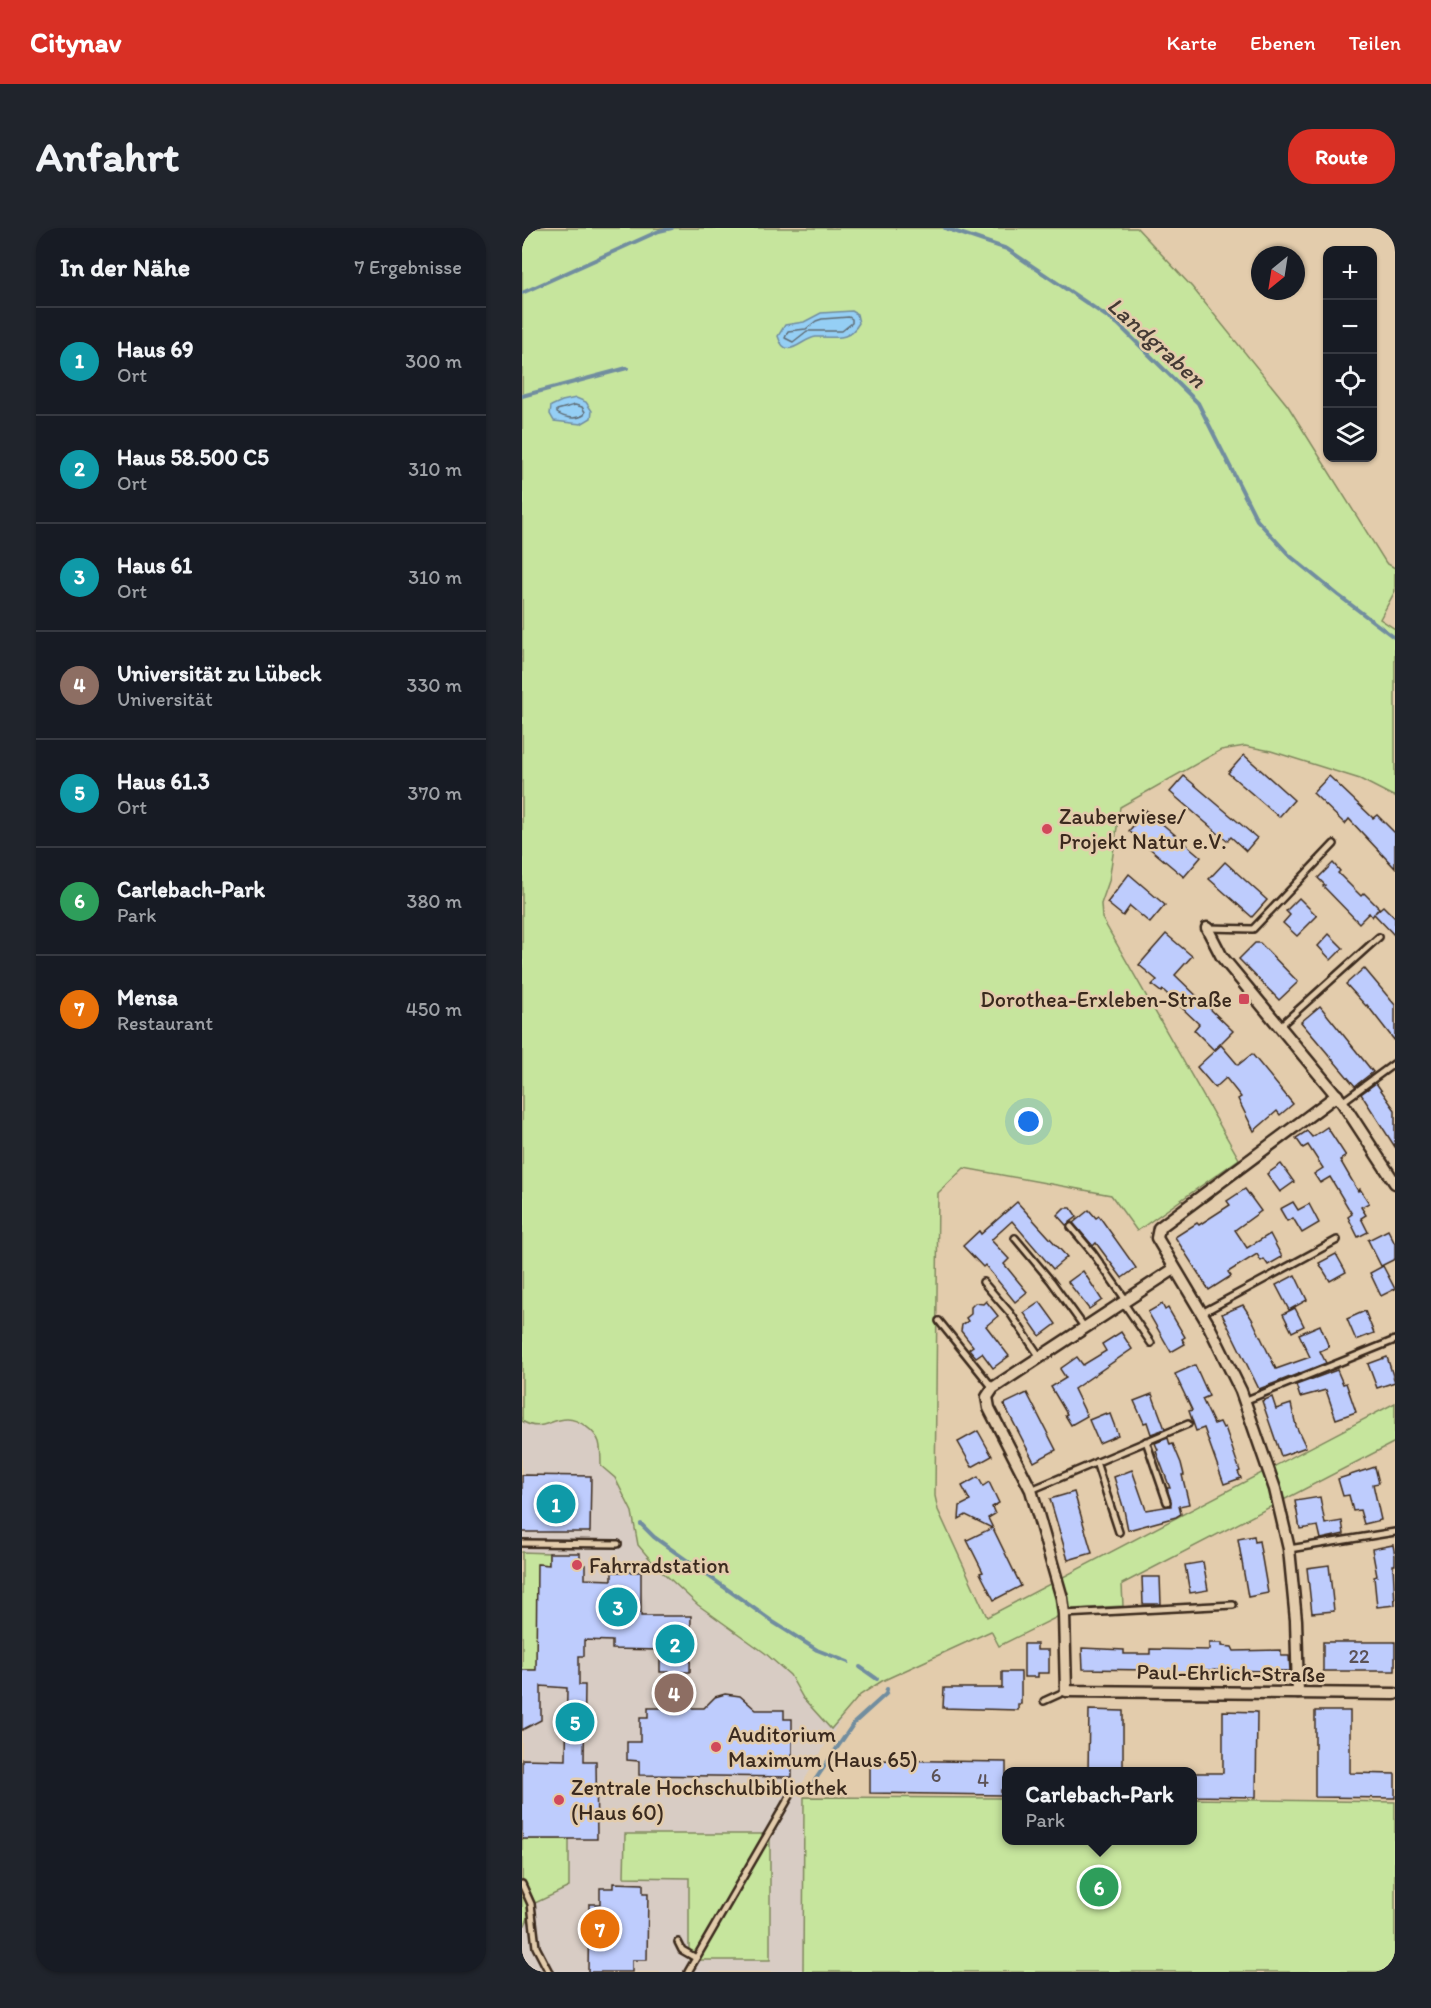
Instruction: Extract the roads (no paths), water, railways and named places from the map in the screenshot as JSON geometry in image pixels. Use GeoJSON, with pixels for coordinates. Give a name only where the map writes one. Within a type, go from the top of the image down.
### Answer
{"type":"FeatureCollection","features":[{"type":"Feature","properties":{"kind":"street"},"geometry":{"type":"LineString","coordinates":[[1207,928],[1222,957],[1340,1098],[1395,1183]]}},
{"type":"Feature","properties":{"kind":"street"},"geometry":{"type":"LineString","coordinates":[[1298,1693],[1296,1620],[1289,1549],[1275,1489],[1244,1401],[1207,1322],[1157,1238],[1159,1228],[1340,1098]]}},
{"type":"Feature","properties":{"kind":"street"},"geometry":{"type":"LineString","coordinates":[[1066,1691],[1062,1598],[1031,1491],[989,1408],[987,1397],[993,1388],[1174,1269]]}},
{"type":"Feature","properties":{"kind":"street","name":"Paul-Ehrlich-Straße"},"geometry":{"type":"LineString","coordinates":[[1066,1691],[1395,1694]]}},
{"type":"Feature","properties":{"kind":"lane"},"geometry":{"type":"LineString","coordinates":[[1207,928],[1253,929],[1334,844]]}},
{"type":"Feature","properties":{"kind":"lane"},"geometry":{"type":"LineString","coordinates":[[1280,1026],[1379,937]]}},
{"type":"Feature","properties":{"kind":"lane"},"geometry":{"type":"LineString","coordinates":[[1340,1098],[1395,1063]]}},
{"type":"Feature","properties":{"kind":"lane"},"geometry":{"type":"LineString","coordinates":[[1071,1227],[1125,1301],[1151,1343]]}},
{"type":"Feature","properties":{"kind":"lane"},"geometry":{"type":"LineString","coordinates":[[1015,1238],[1051,1281],[1085,1328]]}},
{"type":"Feature","properties":{"kind":"lane"},"geometry":{"type":"LineString","coordinates":[[1201,1314],[1337,1240]]}},
{"type":"Feature","properties":{"kind":"lane"},"geometry":{"type":"LineString","coordinates":[[983,1282],[1010,1313],[1041,1357]]}},
{"type":"Feature","properties":{"kind":"lane"},"geometry":{"type":"LineString","coordinates":[[939,1322],[993,1388]]}},
{"type":"Feature","properties":{"kind":"lane"},"geometry":{"type":"LineString","coordinates":[[1244,1401],[1395,1340]]}},
{"type":"Feature","properties":{"kind":"lane"},"geometry":{"type":"LineString","coordinates":[[1031,1491],[1188,1424]]}},
{"type":"Feature","properties":{"kind":"lane"},"geometry":{"type":"LineString","coordinates":[[1146,1441],[1167,1502]]}},
{"type":"Feature","properties":{"kind":"lane"},"geometry":{"type":"LineString","coordinates":[[1096,1462],[1119,1532]]}},
{"type":"Feature","properties":{"kind":"lane"},"geometry":{"type":"LineString","coordinates":[[1289,1549],[1395,1532]]}},
{"type":"Feature","properties":{"kind":"lane"},"geometry":{"type":"LineString","coordinates":[[522,1543],[618,1545]]}},
{"type":"Feature","properties":{"kind":"lane"},"geometry":{"type":"LineString","coordinates":[[1064,1614],[1233,1605]]}},
{"type":"Feature","properties":{"kind":"lane"},"geometry":{"type":"LineString","coordinates":[[1044,1701],[1066,1691]]}},
{"type":"Feature","properties":{"kind":"lane"},"geometry":{"type":"LineString","coordinates":[[688,1972],[790,1796]]}},
{"type":"Feature","properties":{"kind":"lane"},"geometry":{"type":"LineString","coordinates":[[522,1884],[531,1904],[536,1947],[549,1972]]}},
{"type":"Feature","properties":{"kind":"lane"},"geometry":{"type":"LineString","coordinates":[[678,1942],[681,1950],[696,1958]]}},
{"type":"Feature","properties":{"kind":"water"},"geometry":{"type":"Polygon","coordinates":[[[852,311],[857,314],[859,323],[845,336],[811,338],[790,348],[785,348],[781,344],[778,336],[785,325],[804,322],[821,313],[852,311]]]}},
{"type":"Feature","properties":{"kind":"water"},"geometry":{"type":"Polygon","coordinates":[[[576,398],[586,402],[592,411],[591,418],[581,424],[554,421],[550,414],[551,406],[576,398]]]}},
{"type":"Feature","properties":{"kind":"waterway","name":"Landgraben"},"geometry":{"type":"LineString","coordinates":[[522,293],[659,231],[672,228]]}},
{"type":"Feature","properties":{"kind":"waterway","name":"Landgraben"},"geometry":{"type":"LineString","coordinates":[[945,228],[1007,249],[1118,324],[1198,403],[1257,520],[1290,556],[1395,638]]}},
{"type":"Feature","properties":{"kind":"waterway"},"geometry":{"type":"LineString","coordinates":[[522,396],[627,368]]}},
{"type":"Feature","properties":{"kind":"waterway"},"geometry":{"type":"LineString","coordinates":[[641,1524],[654,1537],[773,1622],[817,1650],[848,1662]]}},
{"type":"Feature","properties":{"kind":"waterway"},"geometry":{"type":"LineString","coordinates":[[860,1667],[877,1679]]}},
{"type":"Feature","properties":{"kind":"waterway"},"geometry":{"type":"LineString","coordinates":[[809,1789],[854,1723],[886,1694],[887,1689]]}},
{"type":"Feature","properties":{"kind":"place","name":"Zauberwiese/ Projekt Natur e.V."},"geometry":{"type":"Point","coordinates":[1047,829]}},
{"type":"Feature","properties":{"kind":"place","name":"Dorothea-Erxleben-Straße"},"geometry":{"type":"Point","coordinates":[1244,999]}},
{"type":"Feature","properties":{"kind":"place","name":"Haus 69"},"geometry":{"type":"Point","coordinates":[556,1504]}},
{"type":"Feature","properties":{"kind":"place","name":"Fahrradstation"},"geometry":{"type":"Point","coordinates":[577,1565]}},
{"type":"Feature","properties":{"kind":"place","name":"Haus 61"},"geometry":{"type":"Point","coordinates":[618,1607]}},
{"type":"Feature","properties":{"kind":"place","name":"Haus 58.500 C5"},"geometry":{"type":"Point","coordinates":[675,1644]}},
{"type":"Feature","properties":{"kind":"place","name":"Universität zu Lübeck"},"geometry":{"type":"Point","coordinates":[674,1693]}},
{"type":"Feature","properties":{"kind":"place","name":"Haus 61.3"},"geometry":{"type":"Point","coordinates":[575,1722]}},
{"type":"Feature","properties":{"kind":"place","name":"Auditorium Maximum (Haus 65)"},"geometry":{"type":"Point","coordinates":[716,1747]}},
{"type":"Feature","properties":{"kind":"place","name":"Zentrale Hochschulbibliothek (Haus 60)"},"geometry":{"type":"Point","coordinates":[559,1800]}},
{"type":"Feature","properties":{"kind":"place","name":"Carlebach-Park"},"geometry":{"type":"Point","coordinates":[1099,1887]}},
{"type":"Feature","properties":{"kind":"place","name":"Mensa"},"geometry":{"type":"Point","coordinates":[600,1929]}}]}
